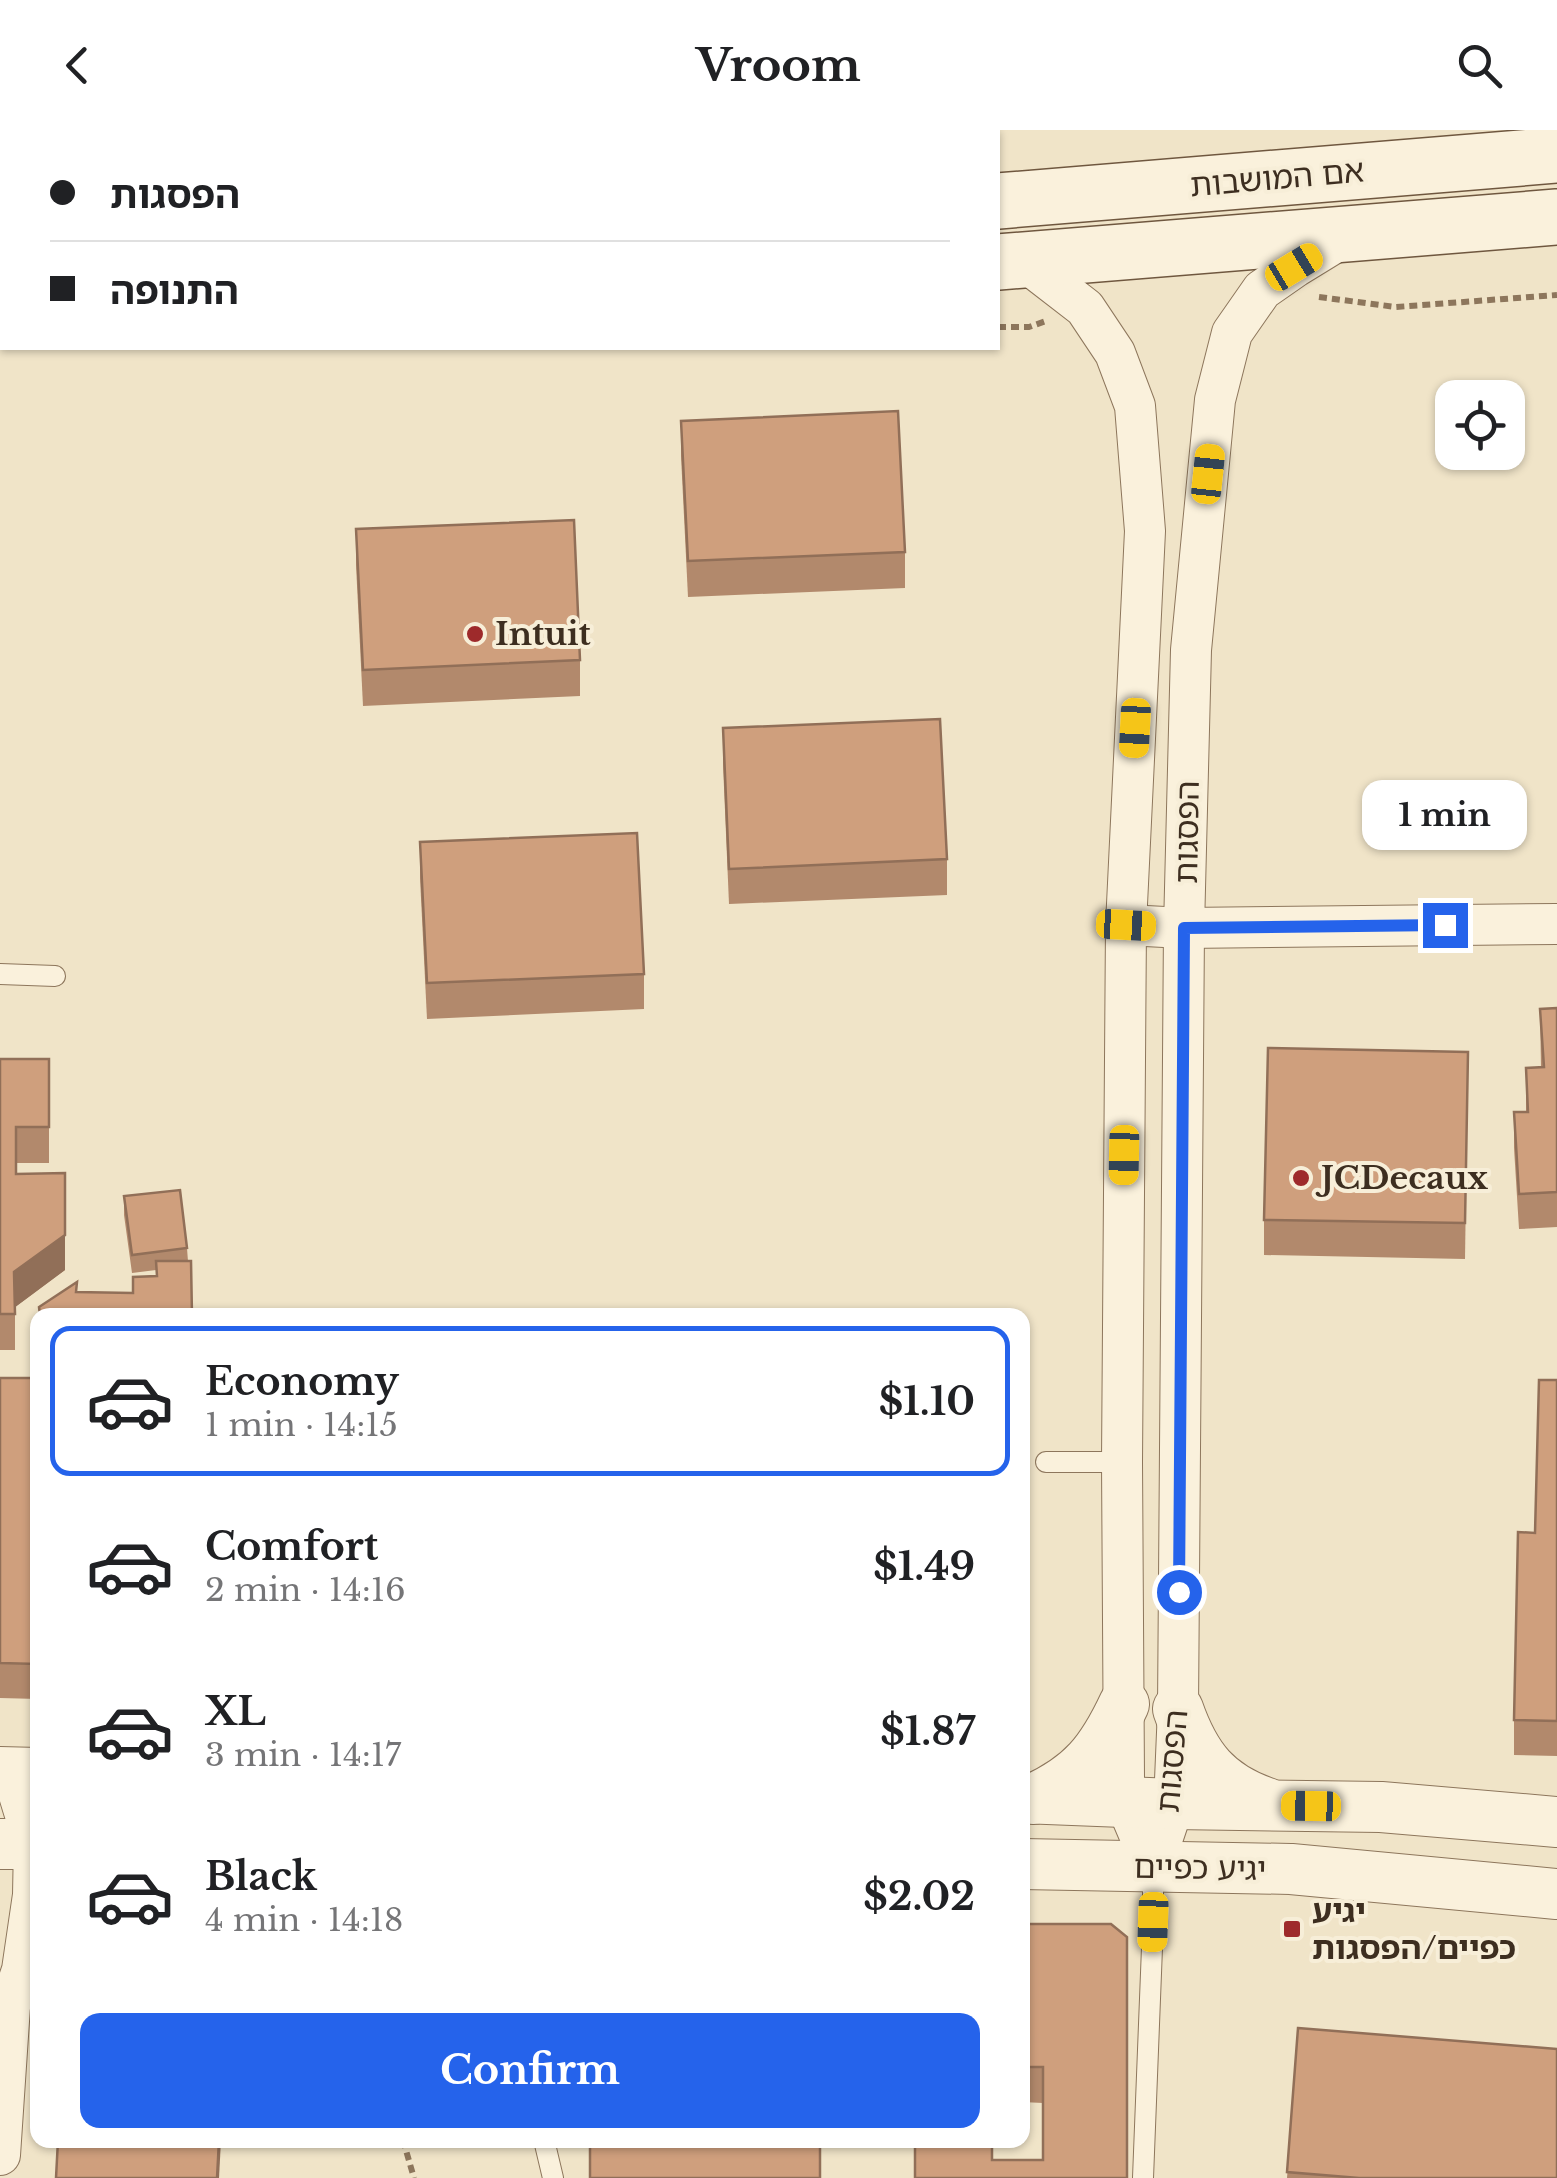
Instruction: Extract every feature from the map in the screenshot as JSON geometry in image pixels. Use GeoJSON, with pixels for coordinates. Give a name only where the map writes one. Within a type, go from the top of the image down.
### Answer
{"type":"FeatureCollection","features":[{"type":"Feature","properties":{"kind":"main road","name":"אם המושבות"},"geometry":{"type":"LineString","coordinates":[[1000,202],[1557,155]]}},
{"type":"Feature","properties":{"kind":"main road","name":"אם המושבות"},"geometry":{"type":"LineString","coordinates":[[1010,261],[1557,217]]}},
{"type":"Feature","properties":{"kind":"street","name":"הפסגות"},"geometry":{"type":"LineString","coordinates":[[1153,1867],[1174,1804],[1178,1710],[1184,928],[1191,650],[1215,400],[1232,333],[1262,290],[1347,235]]}},
{"type":"Feature","properties":{"kind":"street","name":"הפסגות"},"geometry":{"type":"LineString","coordinates":[[1010,261],[1085,308],[1115,353],[1135,406],[1145,531],[1126,925],[1122,1462],[1125,1801],[1153,1867]]}},
{"type":"Feature","properties":{"kind":"street"},"geometry":{"type":"LineString","coordinates":[[1126,925],[1184,928],[1557,924]]}},
{"type":"Feature","properties":{"kind":"street"},"geometry":{"type":"LineString","coordinates":[[1030,1797],[1053,1790],[1089,1762],[1124,1704]]}},
{"type":"Feature","properties":{"kind":"street"},"geometry":{"type":"LineString","coordinates":[[1178,1710],[1187,1734],[1212,1772],[1244,1795],[1276,1806]]}},
{"type":"Feature","properties":{"kind":"street","name":"יגיע כפיים"},"geometry":{"type":"LineString","coordinates":[[1030,1798],[1381,1807],[1557,1822]]}},
{"type":"Feature","properties":{"kind":"street"},"geometry":{"type":"LineString","coordinates":[[17,1809],[30,1880]]}},
{"type":"Feature","properties":{"kind":"street","name":"יגיע כפיים"},"geometry":{"type":"LineString","coordinates":[[1030,1864],[1291,1870],[1557,1894]]}},
{"type":"Feature","properties":{"kind":"street"},"geometry":{"type":"LineString","coordinates":[[0,2154],[5,1988],[22,1970],[30,1921]]}},
{"type":"Feature","properties":{"kind":"lane"},"geometry":{"type":"LineString","coordinates":[[0,974],[55,976]]}},
{"type":"Feature","properties":{"kind":"lane"},"geometry":{"type":"LineString","coordinates":[[1046,1462],[1122,1462]]}},
{"type":"Feature","properties":{"kind":"lane"},"geometry":{"type":"LineString","coordinates":[[1143,2178],[1153,1867]]}},
{"type":"Feature","properties":{"kind":"lane"},"geometry":{"type":"LineString","coordinates":[[546,2148],[553,2178]]}},
{"type":"Feature","properties":{"kind":"path"},"geometry":{"type":"LineString","coordinates":[[405,2148],[414,2178]]}},
{"type":"Feature","properties":{"kind":"building"},"geometry":{"type":"Polygon","coordinates":[[[898,411],[905,552],[688,561],[681,421],[898,411]]]}},
{"type":"Feature","properties":{"kind":"building"},"geometry":{"type":"Polygon","coordinates":[[[574,520],[580,660],[363,670],[356,529],[574,520]]]}},
{"type":"Feature","properties":{"kind":"building"},"geometry":{"type":"Polygon","coordinates":[[[940,719],[947,859],[729,869],[723,728],[940,719]]]}},
{"type":"Feature","properties":{"kind":"building"},"geometry":{"type":"Polygon","coordinates":[[[637,833],[644,974],[427,983],[420,842],[637,833]]]}},
{"type":"Feature","properties":{"kind":"building"},"geometry":{"type":"Polygon","coordinates":[[[1557,1008],[1557,1192],[1519,1194],[1514,1112],[1528,1112],[1526,1068],[1544,1067],[1540,1009],[1557,1008]]]}},
{"type":"Feature","properties":{"kind":"building"},"geometry":{"type":"Polygon","coordinates":[[[1268,1048],[1468,1052],[1465,1223],[1264,1220],[1268,1048]]]}},
{"type":"Feature","properties":{"kind":"building"},"geometry":{"type":"Polygon","coordinates":[[[0,1059],[49,1059],[49,1127],[16,1127],[16,1174],[65,1173],[65,1235],[14,1272],[15,1314],[0,1314],[0,1059]]]}},
{"type":"Feature","properties":{"kind":"building"},"geometry":{"type":"Polygon","coordinates":[[[180,1190],[187,1248],[132,1255],[124,1196],[180,1190]]]}},
{"type":"Feature","properties":{"kind":"building"},"geometry":{"type":"Polygon","coordinates":[[[156,1261],[191,1261],[192,1308],[39,1308],[77,1282],[76,1292],[133,1293],[133,1277],[157,1276],[156,1261]]]}},
{"type":"Feature","properties":{"kind":"building"},"geometry":{"type":"Polygon","coordinates":[[[0,1378],[30,1378],[30,1664],[0,1663],[0,1378]]]}},
{"type":"Feature","properties":{"kind":"building"},"geometry":{"type":"Polygon","coordinates":[[[1539,1380],[1557,1380],[1557,1721],[1514,1720],[1518,1532],[1535,1533],[1539,1380]]]}},
{"type":"Feature","properties":{"kind":"building"},"geometry":{"type":"Polygon","coordinates":[[[1030,1924],[1111,1924],[1127,1937],[1127,2178],[915,2178],[915,2148],[992,2148],[992,2160],[1043,2160],[1043,2067],[1030,2067],[1030,1924]]]}},
{"type":"Feature","properties":{"kind":"building"},"geometry":{"type":"Polygon","coordinates":[[[1298,2028],[1557,2049],[1557,2178],[1359,2178],[1287,2172],[1298,2028]]]}},
{"type":"Feature","properties":{"kind":"building"},"geometry":{"type":"Polygon","coordinates":[[[58,2148],[219,2148],[217,2178],[56,2178],[58,2148]]]}},
{"type":"Feature","properties":{"kind":"building"},"geometry":{"type":"Polygon","coordinates":[[[590,2148],[820,2148],[820,2178],[590,2178],[590,2148]]]}},
{"type":"Feature","properties":{"kind":"place","name":"Intuit"},"geometry":{"type":"Point","coordinates":[475,634]}},
{"type":"Feature","properties":{"kind":"place","name":"JCDecaux"},"geometry":{"type":"Point","coordinates":[1301,1178]}},
{"type":"Feature","properties":{"kind":"place","name":"יגיע כפיים/הפסגות"},"geometry":{"type":"Point","coordinates":[1292,1929]}},
{"type":"Feature","properties":{"kind":"route"},"geometry":{"type":"LineString","coordinates":[[1179,1592],[1184,928],[1445,925]]}}]}
